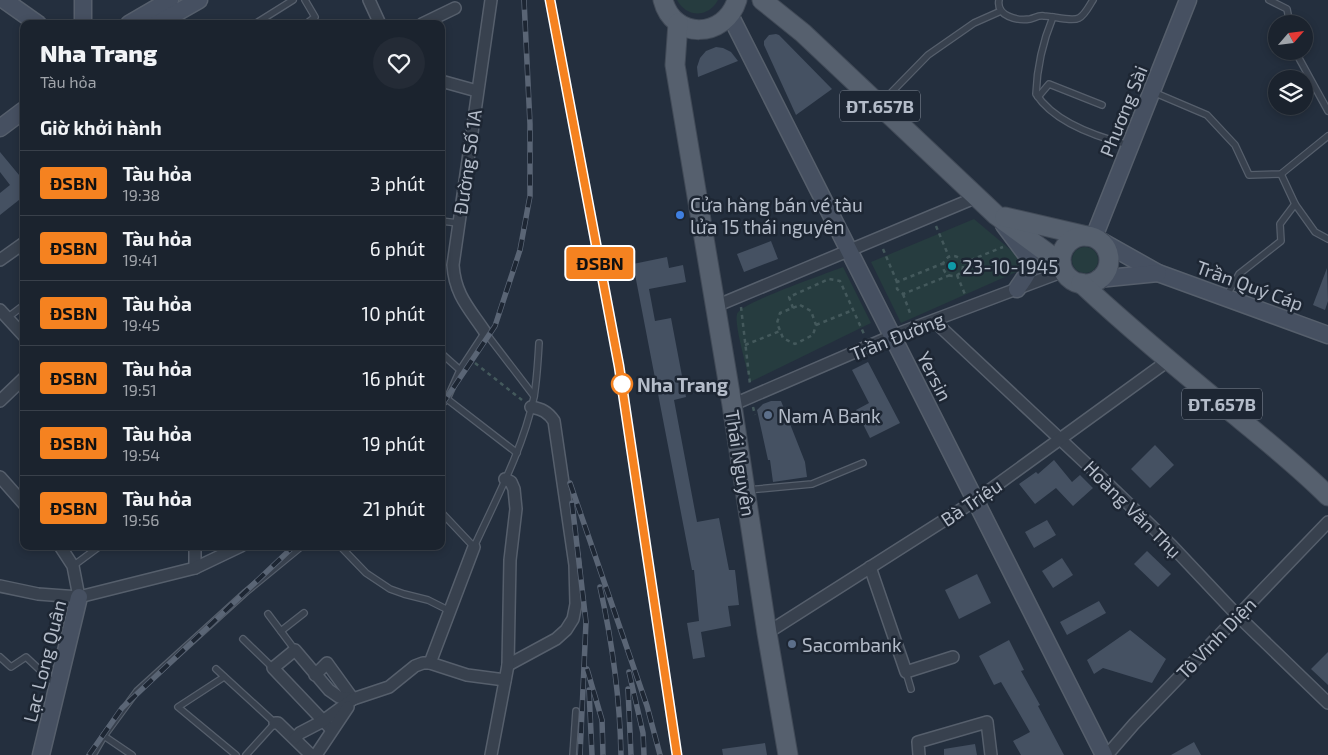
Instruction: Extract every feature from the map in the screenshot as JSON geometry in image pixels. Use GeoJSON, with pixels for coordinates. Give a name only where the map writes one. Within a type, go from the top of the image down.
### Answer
{"type":"FeatureCollection","features":[{"type":"Feature","properties":{"kind":"main road"},"geometry":{"type":"LineString","coordinates":[[663,0],[667,11],[678,23],[693,29],[710,29],[724,21],[734,7]]}},
{"type":"Feature","properties":{"kind":"main road","name":"ĐT.657B"},"geometry":{"type":"LineString","coordinates":[[762,0],[803,33],[996,215],[1063,267],[1074,281],[1090,281],[1114,314],[1298,467],[1328,496]]}},
{"type":"Feature","properties":{"kind":"main road","name":"Thái Nguyên"},"geometry":{"type":"LineString","coordinates":[[678,23],[675,65],[716,306],[788,755]]}},
{"type":"Feature","properties":{"kind":"main road"},"geometry":{"type":"LineString","coordinates":[[996,215],[1090,237],[1103,244],[1108,255],[1107,269],[1090,281]]}},
{"type":"Feature","properties":{"kind":"main road"},"geometry":{"type":"LineString","coordinates":[[1063,267],[1062,256],[1068,243],[1074,238],[1090,237]]}},
{"type":"Feature","properties":{"kind":"street"},"geometry":{"type":"LineString","coordinates":[[4,0],[32,20]]}},
{"type":"Feature","properties":{"kind":"street"},"geometry":{"type":"LineString","coordinates":[[83,0],[83,20]]}},
{"type":"Feature","properties":{"kind":"street"},"geometry":{"type":"LineString","coordinates":[[136,20],[170,0]]}},
{"type":"Feature","properties":{"kind":"street"},"geometry":{"type":"LineString","coordinates":[[164,20],[199,0]]}},
{"type":"Feature","properties":{"kind":"street"},"geometry":{"type":"LineString","coordinates":[[370,0],[378,20]]}},
{"type":"Feature","properties":{"kind":"street","name":"Đường Số 1A"},"geometry":{"type":"LineString","coordinates":[[485,332],[460,297],[454,280],[453,265],[491,0]]}},
{"type":"Feature","properties":{"kind":"street","name":"Phương Sài"},"geometry":{"type":"LineString","coordinates":[[1090,237],[1131,145],[1188,0]]}},
{"type":"Feature","properties":{"kind":"street","name":"Yersin"},"geometry":{"type":"LineString","coordinates":[[734,7],[848,251],[1106,755]]}},
{"type":"Feature","properties":{"kind":"street"},"geometry":{"type":"LineString","coordinates":[[430,20],[455,8]]}},
{"type":"Feature","properties":{"kind":"street"},"geometry":{"type":"LineString","coordinates":[[445,82],[477,91]]}},
{"type":"Feature","properties":{"kind":"street"},"geometry":{"type":"LineString","coordinates":[[0,117],[20,102]]}},
{"type":"Feature","properties":{"kind":"street"},"geometry":{"type":"LineString","coordinates":[[0,128],[20,113]]}},
{"type":"Feature","properties":{"kind":"street"},"geometry":{"type":"LineString","coordinates":[[716,306],[977,197]]}},
{"type":"Feature","properties":{"kind":"street"},"geometry":{"type":"LineString","coordinates":[[996,215],[1031,263],[1030,269],[1017,289]]}},
{"type":"Feature","properties":{"kind":"street","name":"Trần Quý Cáp"},"geometry":{"type":"LineString","coordinates":[[1090,237],[1158,272],[1226,299],[1328,335]]}},
{"type":"Feature","properties":{"kind":"street"},"geometry":{"type":"LineString","coordinates":[[0,260],[20,246]]}},
{"type":"Feature","properties":{"kind":"street","name":"Trần Đường"},"geometry":{"type":"LineString","coordinates":[[732,405],[892,336],[1017,289],[1063,267]]}},
{"type":"Feature","properties":{"kind":"street","name":"Trần Quý Cáp"},"geometry":{"type":"LineString","coordinates":[[1090,281],[1158,272]]}},
{"type":"Feature","properties":{"kind":"street"},"geometry":{"type":"LineString","coordinates":[[3,314],[20,332]]}},
{"type":"Feature","properties":{"kind":"street","name":"Hoàng Văn Thụ"},"geometry":{"type":"LineString","coordinates":[[934,321],[1061,438],[1172,546],[1237,616],[1328,703]]}},
{"type":"Feature","properties":{"kind":"street","name":"Bà Triệu"},"geometry":{"type":"LineString","coordinates":[[767,633],[976,500],[1169,360]]}},
{"type":"Feature","properties":{"kind":"street"},"geometry":{"type":"LineString","coordinates":[[2,395],[20,381]]}},
{"type":"Feature","properties":{"kind":"street"},"geometry":{"type":"LineString","coordinates":[[508,665],[561,635],[572,619],[576,604],[575,565],[554,421],[550,414],[540,409],[533,402]]}},
{"type":"Feature","properties":{"kind":"street"},"geometry":{"type":"LineString","coordinates":[[0,477],[20,500]]}},
{"type":"Feature","properties":{"kind":"street"},"geometry":{"type":"LineString","coordinates":[[491,755],[508,665],[510,560],[516,500],[511,482],[505,479]]}},
{"type":"Feature","properties":{"kind":"street","name":"Tô Vĩnh Diện"},"geometry":{"type":"LineString","coordinates":[[1106,755],[1328,522]]}},
{"type":"Feature","properties":{"kind":"street"},"geometry":{"type":"LineString","coordinates":[[430,663],[474,547]]}},
{"type":"Feature","properties":{"kind":"street"},"geometry":{"type":"LineString","coordinates":[[0,586],[38,594],[78,597],[73,566],[63,550]]}},
{"type":"Feature","properties":{"kind":"street"},"geometry":{"type":"LineString","coordinates":[[195,550],[195,568]]}},
{"type":"Feature","properties":{"kind":"street","name":"Lạc Long Quân"},"geometry":{"type":"LineString","coordinates":[[44,754],[78,597],[195,568],[234,550]]}},
{"type":"Feature","properties":{"kind":"street"},"geometry":{"type":"LineString","coordinates":[[870,567],[906,672],[953,657]]}},
{"type":"Feature","properties":{"kind":"street"},"geometry":{"type":"LineString","coordinates":[[332,730],[273,668],[295,650],[329,690],[340,697],[353,699]]}},
{"type":"Feature","properties":{"kind":"street"},"geometry":{"type":"LineString","coordinates":[[315,675],[327,663],[353,699]]}},
{"type":"Feature","properties":{"kind":"street"},"geometry":{"type":"LineString","coordinates":[[295,738],[300,733],[323,721],[353,699],[389,687],[416,666],[430,663],[467,675],[505,680]]}},
{"type":"Feature","properties":{"kind":"street"},"geometry":{"type":"LineString","coordinates":[[316,755],[353,699]]}},
{"type":"Feature","properties":{"kind":"street"},"geometry":{"type":"LineString","coordinates":[[919,755],[918,742],[986,722],[991,755]]}},
{"type":"Feature","properties":{"kind":"street"},"geometry":{"type":"LineString","coordinates":[[274,723],[278,723],[312,755]]}},
{"type":"Feature","properties":{"kind":"lane"},"geometry":{"type":"LineString","coordinates":[[261,20],[293,0]]}},
{"type":"Feature","properties":{"kind":"lane"},"geometry":{"type":"LineString","coordinates":[[305,0],[315,18],[312,20]]}},
{"type":"Feature","properties":{"kind":"lane"},"geometry":{"type":"LineString","coordinates":[[999,0],[998,6],[1001,11],[1013,18],[1031,19],[1041,16],[1072,20],[1079,18],[1093,0]]}},
{"type":"Feature","properties":{"kind":"lane"},"geometry":{"type":"LineString","coordinates":[[1269,0],[1287,9],[1288,15]]}},
{"type":"Feature","properties":{"kind":"lane"},"geometry":{"type":"LineString","coordinates":[[879,106],[928,55],[974,22],[1001,11]]}},
{"type":"Feature","properties":{"kind":"lane"},"geometry":{"type":"LineString","coordinates":[[1053,17],[1037,72],[1036,94],[1047,108],[1090,132],[1107,139],[1131,145]]}},
{"type":"Feature","properties":{"kind":"lane"},"geometry":{"type":"LineString","coordinates":[[1300,60],[1328,111]]}},
{"type":"Feature","properties":{"kind":"lane"},"geometry":{"type":"LineString","coordinates":[[1038,97],[1049,84],[1102,105]]}},
{"type":"Feature","properties":{"kind":"lane"},"geometry":{"type":"LineString","coordinates":[[1152,92],[1207,115],[1235,145],[1249,175],[1281,174],[1328,136]]}},
{"type":"Feature","properties":{"kind":"lane"},"geometry":{"type":"LineString","coordinates":[[1281,174],[1295,204],[1316,232],[1328,239]]}},
{"type":"Feature","properties":{"kind":"lane"},"geometry":{"type":"LineString","coordinates":[[1226,299],[1239,274],[1281,241],[1280,224],[1295,204]]}},
{"type":"Feature","properties":{"kind":"lane"},"geometry":{"type":"LineString","coordinates":[[445,221],[458,223]]}},
{"type":"Feature","properties":{"kind":"lane"},"geometry":{"type":"LineString","coordinates":[[3,314],[20,307]]}},
{"type":"Feature","properties":{"kind":"lane"},"geometry":{"type":"LineString","coordinates":[[517,453],[447,399],[460,370],[485,332],[533,402]]}},
{"type":"Feature","properties":{"kind":"lane"},"geometry":{"type":"LineString","coordinates":[[445,516],[474,547],[517,453],[533,402],[539,343]]}},
{"type":"Feature","properties":{"kind":"lane"},"geometry":{"type":"LineString","coordinates":[[445,357],[460,370]]}},
{"type":"Feature","properties":{"kind":"lane"},"geometry":{"type":"LineString","coordinates":[[745,490],[812,484],[862,463]]}},
{"type":"Feature","properties":{"kind":"lane"},"geometry":{"type":"LineString","coordinates":[[73,566],[95,550]]}},
{"type":"Feature","properties":{"kind":"lane"},"geometry":{"type":"LineString","coordinates":[[93,755],[136,691],[246,592],[297,550]]}},
{"type":"Feature","properties":{"kind":"lane"},"geometry":{"type":"LineString","coordinates":[[344,550],[366,573],[390,589],[428,600],[450,611]]}},
{"type":"Feature","properties":{"kind":"lane"},"geometry":{"type":"LineString","coordinates":[[281,631],[304,613]]}},
{"type":"Feature","properties":{"kind":"lane"},"geometry":{"type":"LineString","coordinates":[[268,614],[295,650]]}},
{"type":"Feature","properties":{"kind":"lane"},"geometry":{"type":"LineString","coordinates":[[243,639],[273,668]]}},
{"type":"Feature","properties":{"kind":"lane"},"geometry":{"type":"LineString","coordinates":[[0,657],[11,667],[26,657],[58,686]]}},
{"type":"Feature","properties":{"kind":"lane"},"geometry":{"type":"LineString","coordinates":[[216,669],[274,723],[246,755]]}},
{"type":"Feature","properties":{"kind":"lane"},"geometry":{"type":"LineString","coordinates":[[906,672],[911,690]]}},
{"type":"Feature","properties":{"kind":"lane"},"geometry":{"type":"LineString","coordinates":[[224,677],[178,708],[236,755]]}},
{"type":"Feature","properties":{"kind":"lane"},"geometry":{"type":"LineString","coordinates":[[573,755],[576,711]]}},
{"type":"Feature","properties":{"kind":"lane"},"geometry":{"type":"LineString","coordinates":[[104,736],[132,755]]}},
{"type":"Feature","properties":{"kind":"path"},"geometry":{"type":"LineString","coordinates":[[931,216],[949,257]]}},
{"type":"Feature","properties":{"kind":"path"},"geometry":{"type":"LineString","coordinates":[[878,238],[898,282],[898,289],[903,294],[910,312]]}},
{"type":"Feature","properties":{"kind":"path"},"geometry":{"type":"LineString","coordinates":[[963,263],[1016,241]]}},
{"type":"Feature","properties":{"kind":"path"},"geometry":{"type":"LineString","coordinates":[[898,282],[944,263],[949,257],[959,258],[963,263],[962,270],[957,275],[950,275],[903,294]]}},
{"type":"Feature","properties":{"kind":"path"},"geometry":{"type":"LineString","coordinates":[[944,263],[945,271],[950,275]]}},
{"type":"Feature","properties":{"kind":"path"},"geometry":{"type":"LineString","coordinates":[[957,275],[970,306]]}},
{"type":"Feature","properties":{"kind":"path"},"geometry":{"type":"LineString","coordinates":[[793,308],[789,297],[829,279],[840,281],[864,334]]}},
{"type":"Feature","properties":{"kind":"path"},"geometry":{"type":"LineString","coordinates":[[739,296],[755,415]]}},
{"type":"Feature","properties":{"kind":"path"},"geometry":{"type":"LineString","coordinates":[[800,305],[810,311],[816,325],[813,335],[795,344],[783,338],[777,324],[780,313],[793,308],[800,305]]}},
{"type":"Feature","properties":{"kind":"path"},"geometry":{"type":"LineString","coordinates":[[816,325],[853,310]]}},
{"type":"Feature","properties":{"kind":"path"},"geometry":{"type":"LineString","coordinates":[[746,345],[780,331]]}},
{"type":"Feature","properties":{"kind":"path"},"geometry":{"type":"LineString","coordinates":[[472,361],[533,402]]}},
{"type":"Feature","properties":{"kind":"green space"},"geometry":{"type":"Polygon","coordinates":[[[677,0],[718,0],[709,10],[698,14],[686,10],[677,0]]]}},
{"type":"Feature","properties":{"kind":"green space"},"geometry":{"type":"Polygon","coordinates":[[[974,219],[1030,266],[901,323],[871,262],[974,219]]]}},
{"type":"Feature","properties":{"kind":"green space"},"geometry":{"type":"Polygon","coordinates":[[[1085,247],[1094,251],[1098,260],[1094,269],[1085,273],[1076,269],[1072,260],[1076,251],[1085,247]]]}},
{"type":"Feature","properties":{"kind":"green space"},"geometry":{"type":"Polygon","coordinates":[[[843,267],[871,323],[750,382],[739,337],[737,314],[742,309],[768,296],[843,267]]]}},
{"type":"Feature","properties":{"kind":"building"},"geometry":{"type":"Polygon","coordinates":[[[776,34],[832,89],[796,115],[764,45],[764,41],[769,35],[776,34]]]}},
{"type":"Feature","properties":{"kind":"building"},"geometry":{"type":"Polygon","coordinates":[[[716,47],[731,52],[738,61],[698,77],[697,67],[700,58],[706,51],[716,47]]]}},
{"type":"Feature","properties":{"kind":"building"},"geometry":{"type":"Polygon","coordinates":[[[0,152],[20,176],[20,199],[0,215],[0,193],[10,185],[0,172],[0,152]]]}},
{"type":"Feature","properties":{"kind":"building"},"geometry":{"type":"Polygon","coordinates":[[[771,241],[778,259],[744,272],[737,254],[771,241]]]}},
{"type":"Feature","properties":{"kind":"building"},"geometry":{"type":"Polygon","coordinates":[[[667,257],[669,268],[683,265],[686,282],[649,289],[655,321],[671,318],[686,397],[674,400],[697,522],[719,518],[729,570],[735,570],[739,605],[728,606],[731,626],[701,632],[705,657],[693,659],[687,623],[699,621],[694,570],[692,570],[633,264],[667,257]]]}},
{"type":"Feature","properties":{"kind":"building"},"geometry":{"type":"Polygon","coordinates":[[[1327,268],[1328,301],[1325,310],[1313,305],[1327,268]]]}},
{"type":"Feature","properties":{"kind":"building"},"geometry":{"type":"Polygon","coordinates":[[[868,362],[900,423],[870,438],[856,410],[869,403],[852,370],[868,362]]]}},
{"type":"Feature","properties":{"kind":"building"},"geometry":{"type":"Polygon","coordinates":[[[771,401],[781,401],[805,462],[807,477],[773,482],[770,460],[768,460],[757,410],[763,404],[771,401]]]}},
{"type":"Feature","properties":{"kind":"building"},"geometry":{"type":"Polygon","coordinates":[[[1155,445],[1174,465],[1150,488],[1131,469],[1155,445]]]}},
{"type":"Feature","properties":{"kind":"building"},"geometry":{"type":"Polygon","coordinates":[[[1054,460],[1072,482],[1080,475],[1093,488],[1073,506],[1056,488],[1035,504],[1019,484],[1036,472],[1038,474],[1054,460]]]}},
{"type":"Feature","properties":{"kind":"building"},"geometry":{"type":"Polygon","coordinates":[[[1047,520],[1056,535],[1034,548],[1025,532],[1047,520]]]}},
{"type":"Feature","properties":{"kind":"building"},"geometry":{"type":"Polygon","coordinates":[[[1147,551],[1171,574],[1158,587],[1134,564],[1147,551]]]}},
{"type":"Feature","properties":{"kind":"building"},"geometry":{"type":"Polygon","coordinates":[[[1062,558],[1073,575],[1053,588],[1042,571],[1062,558]]]}},
{"type":"Feature","properties":{"kind":"building"},"geometry":{"type":"Polygon","coordinates":[[[977,574],[991,603],[959,619],[945,590],[977,574]]]}},
{"type":"Feature","properties":{"kind":"building"},"geometry":{"type":"Polygon","coordinates":[[[1099,601],[1106,613],[1067,635],[1060,622],[1099,601]]]}},
{"type":"Feature","properties":{"kind":"building"},"geometry":{"type":"Polygon","coordinates":[[[1130,630],[1166,659],[1152,683],[1103,668],[1094,674],[1087,660],[1130,630]]]}},
{"type":"Feature","properties":{"kind":"building"},"geometry":{"type":"Polygon","coordinates":[[[1009,640],[1024,670],[1021,671],[1064,755],[1021,755],[1013,741],[1030,732],[1001,682],[994,685],[979,656],[1009,640]]]}},
{"type":"Feature","properties":{"kind":"building"},"geometry":{"type":"Polygon","coordinates":[[[1328,652],[1328,685],[1311,669],[1328,652]]]}},
{"type":"Feature","properties":{"kind":"building"},"geometry":{"type":"Polygon","coordinates":[[[1194,742],[1201,755],[1171,755],[1194,742]]]}},
{"type":"Feature","properties":{"kind":"building"},"geometry":{"type":"Polygon","coordinates":[[[765,743],[767,755],[723,755],[722,749],[765,743]]]}},
{"type":"Feature","properties":{"kind":"building"},"geometry":{"type":"Polygon","coordinates":[[[975,744],[977,755],[944,755],[944,749],[975,744]]]}},
{"type":"Feature","properties":{"kind":"railway"},"geometry":{"type":"LineString","coordinates":[[445,400],[495,326],[520,250],[530,196],[530,124],[524,0]]}},
{"type":"Feature","properties":{"kind":"railway"},"geometry":{"type":"LineString","coordinates":[[550,0],[619,366],[677,755]]}},
{"type":"Feature","properties":{"kind":"railway"},"geometry":{"type":"LineString","coordinates":[[570,483],[647,706],[660,755]]}},
{"type":"Feature","properties":{"kind":"railway"},"geometry":{"type":"LineString","coordinates":[[572,503],[586,622],[580,755]]}},
{"type":"Feature","properties":{"kind":"railway"},"geometry":{"type":"LineString","coordinates":[[89,755],[122,708],[290,550]]}},
{"type":"Feature","properties":{"kind":"railway"},"geometry":{"type":"LineString","coordinates":[[600,587],[615,670],[621,755]]}},
{"type":"Feature","properties":{"kind":"railway"},"geometry":{"type":"LineString","coordinates":[[587,669],[602,720],[603,755]]}},
{"type":"Feature","properties":{"kind":"railway"},"geometry":{"type":"LineString","coordinates":[[629,672],[643,733],[644,755]]}},
{"type":"Feature","properties":{"kind":"railway"},"geometry":{"type":"LineString","coordinates":[[628,689],[631,755]]}},
{"type":"Feature","properties":{"kind":"railway"},"geometry":{"type":"LineString","coordinates":[[589,690],[592,755]]}},
{"type":"Feature","properties":{"kind":"train","name":"ĐSBN"},"geometry":{"type":"LineString","coordinates":[[550,0],[619,366],[677,755]]}},
{"type":"Feature","properties":{"kind":"place","name":"Cửa hàng bán vé tàu lửa 15 thái nguyên"},"geometry":{"type":"Point","coordinates":[680,215]}},
{"type":"Feature","properties":{"kind":"place","name":"23-10-1945"},"geometry":{"type":"Point","coordinates":[952,266]}},
{"type":"Feature","properties":{"kind":"place","name":"Nha Trang"},"geometry":{"type":"Point","coordinates":[622,384]}},
{"type":"Feature","properties":{"kind":"place","name":"Nam A Bank"},"geometry":{"type":"Point","coordinates":[768,415]}},
{"type":"Feature","properties":{"kind":"place","name":"Sacombank"},"geometry":{"type":"Point","coordinates":[792,644]}}]}
